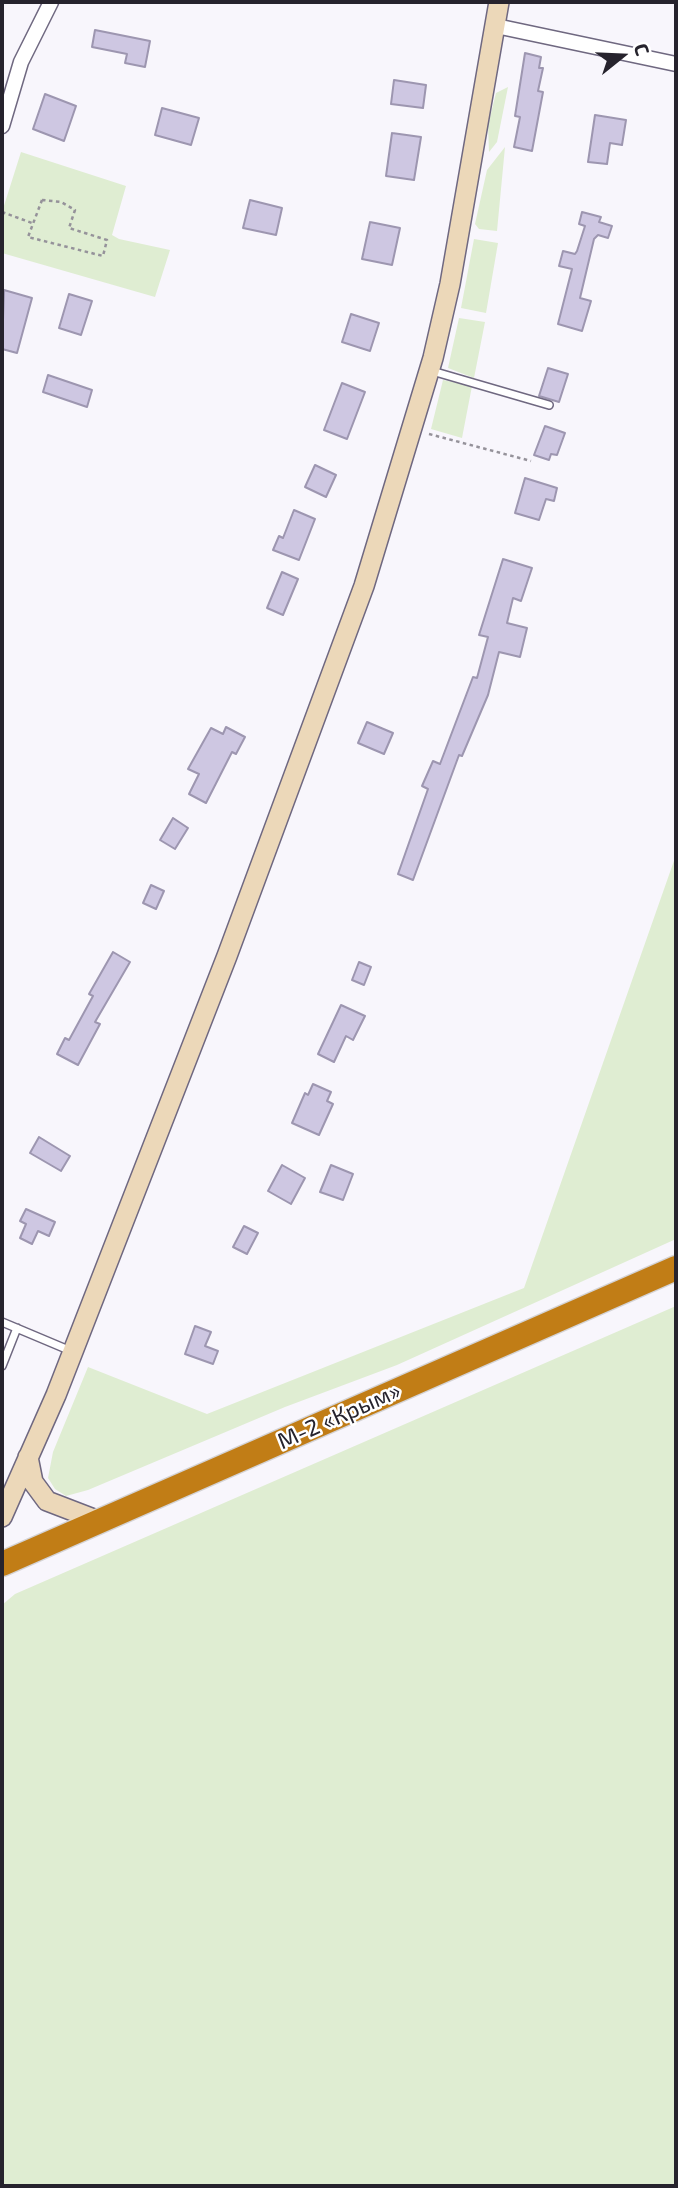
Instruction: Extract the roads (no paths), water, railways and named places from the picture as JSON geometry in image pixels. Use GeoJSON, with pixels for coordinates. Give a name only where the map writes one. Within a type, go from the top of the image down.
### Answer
{"type":"FeatureCollection","features":[{"type":"Feature","properties":{"kind":"highway","name":"М-2 «Крым»"},"geometry":{"type":"LineString","coordinates":[[2,1564],[676,1268]]}},
{"type":"Feature","properties":{"kind":"main road"},"geometry":{"type":"LineString","coordinates":[[2,1517],[71,1352],[304,752],[364,586],[414,429],[450,284],[499,2]]}},
{"type":"Feature","properties":{"kind":"main road"},"geometry":{"type":"LineString","coordinates":[[28,1457],[31,1477],[43,1497],[67,1511],[99,1521]]}},
{"type":"Feature","properties":{"kind":"main road"},"geometry":{"type":"LineString","coordinates":[[2,1578],[34,1550]]}},
{"type":"Feature","properties":{"kind":"street"},"geometry":{"type":"LineString","coordinates":[[2,126],[21,62],[51,2]]}},
{"type":"Feature","properties":{"kind":"street"},"geometry":{"type":"LineString","coordinates":[[495,26],[676,64]]}},
{"type":"Feature","properties":{"kind":"lane"},"geometry":{"type":"LineString","coordinates":[[430,370],[550,405]]}},
{"type":"Feature","properties":{"kind":"lane"},"geometry":{"type":"LineString","coordinates":[[2,1322],[71,1352]]}},
{"type":"Feature","properties":{"kind":"lane"},"geometry":{"type":"LineString","coordinates":[[2,1366],[17,1328]]}}]}
